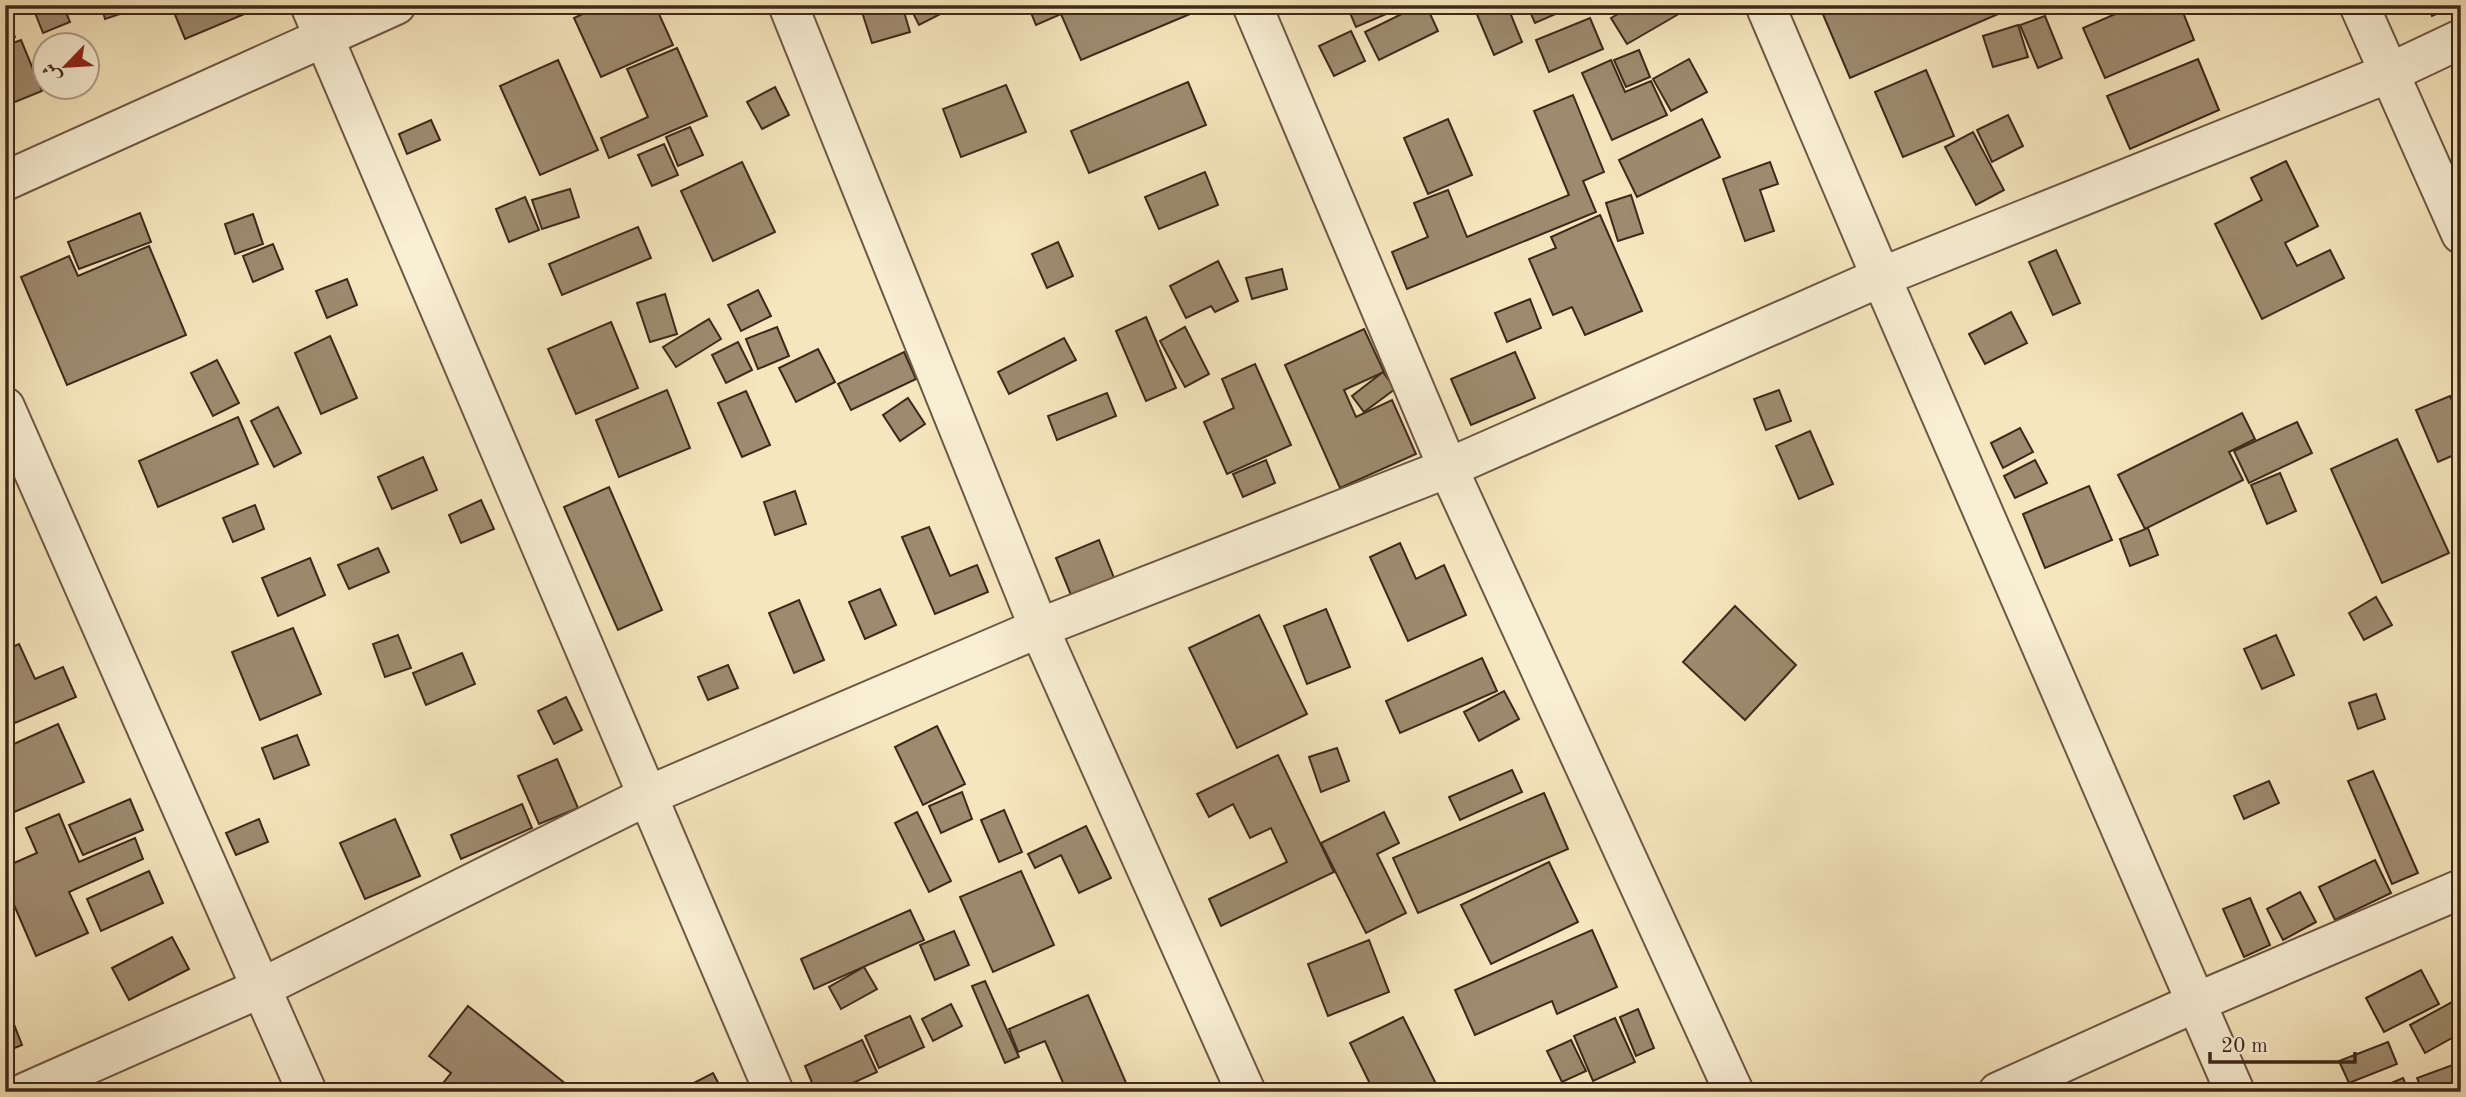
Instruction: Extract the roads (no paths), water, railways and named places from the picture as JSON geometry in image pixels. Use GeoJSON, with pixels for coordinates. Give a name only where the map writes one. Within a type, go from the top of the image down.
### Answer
{"type":"FeatureCollection","features":[{"type":"Feature","properties":{"kind":"street"},"geometry":{"type":"LineString","coordinates":[[5,181],[316,21],[396,5]]}},
{"type":"Feature","properties":{"kind":"street"},"geometry":{"type":"LineString","coordinates":[[788,5],[1039,628],[1246,1092]]}},
{"type":"Feature","properties":{"kind":"street"},"geometry":{"type":"LineString","coordinates":[[1252,5],[1448,468],[1734,1092]]}},
{"type":"Feature","properties":{"kind":"street"},"geometry":{"type":"LineString","coordinates":[[1765,5],[2235,1092]]}},
{"type":"Feature","properties":{"kind":"street"},"geometry":{"type":"LineString","coordinates":[[2359,5],[2461,234]]}},
{"type":"Feature","properties":{"kind":"street"},"geometry":{"type":"LineString","coordinates":[[316,21],[775,1092]]}},
{"type":"Feature","properties":{"kind":"street"},"geometry":{"type":"LineString","coordinates":[[26,1092],[261,988],[649,795],[1039,628],[1448,468],[1881,277],[2389,73],[2461,38]]}},
{"type":"Feature","properties":{"kind":"street"},"geometry":{"type":"LineString","coordinates":[[5,407],[307,1092]]}},
{"type":"Feature","properties":{"kind":"street"},"geometry":{"type":"LineString","coordinates":[[1998,1092],[2197,1002],[2461,889]]}}]}
